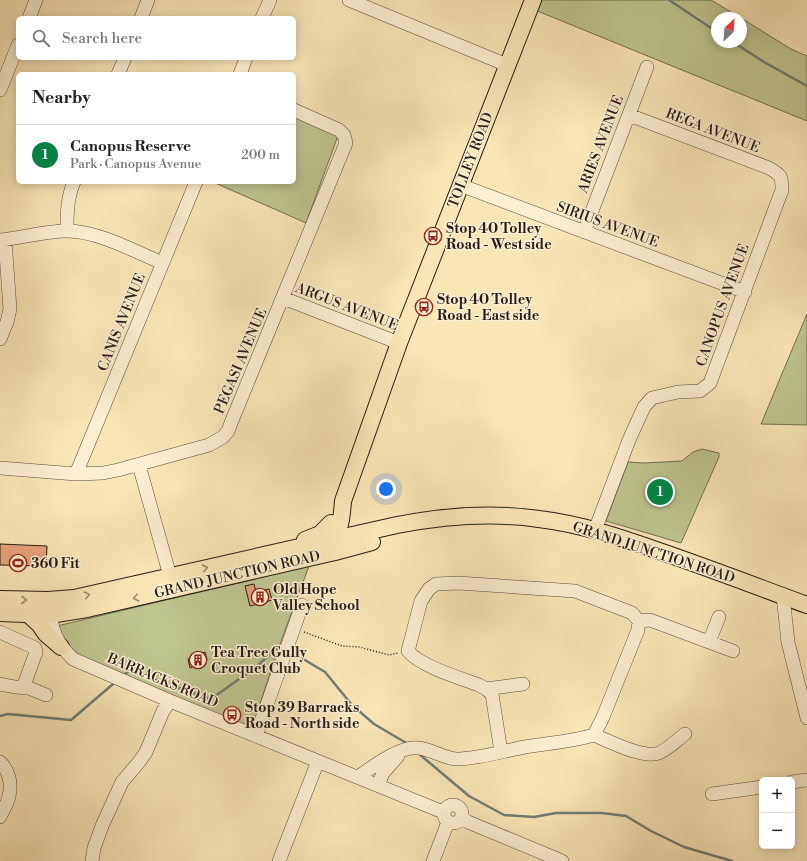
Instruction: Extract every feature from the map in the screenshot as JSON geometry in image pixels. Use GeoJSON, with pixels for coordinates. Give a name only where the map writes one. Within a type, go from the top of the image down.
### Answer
{"type":"FeatureCollection","features":[{"type":"Feature","properties":{"kind":"main road","name":"TOLLEY ROAD"},"geometry":{"type":"LineString","coordinates":[[335,546],[330,535],[399,343],[506,65],[533,0]]}},
{"type":"Feature","properties":{"kind":"main road","name":"GRAND JUNCTION ROAD"},"geometry":{"type":"LineString","coordinates":[[172,583],[241,560],[335,546],[361,534],[435,518],[455,516],[503,516],[538,518],[595,530],[682,559],[807,605]]}},
{"type":"Feature","properties":{"kind":"main road","name":"GRAND JUNCTION ROAD"},"geometry":{"type":"LineString","coordinates":[[0,613],[28,614],[49,608],[74,598],[172,583],[472,516]]}},
{"type":"Feature","properties":{"kind":"main road"},"geometry":{"type":"LineString","coordinates":[[241,560],[251,553],[316,537],[336,521],[361,534]]}},
{"type":"Feature","properties":{"kind":"main road","name":"GRAND JUNCTION ROAD"},"geometry":{"type":"LineString","coordinates":[[0,599],[49,608]]}},
{"type":"Feature","properties":{"kind":"main road"},"geometry":{"type":"LineString","coordinates":[[28,614],[39,624],[46,634],[61,647]]}},
{"type":"Feature","properties":{"kind":"street"},"geometry":{"type":"LineString","coordinates":[[30,16],[36,0]]}},
{"type":"Feature","properties":{"kind":"street"},"geometry":{"type":"LineString","coordinates":[[142,16],[148,0]]}},
{"type":"Feature","properties":{"kind":"street"},"geometry":{"type":"LineString","coordinates":[[263,16],[270,0]]}},
{"type":"Feature","properties":{"kind":"street"},"geometry":{"type":"LineString","coordinates":[[349,0],[506,65]]}},
{"type":"Feature","properties":{"kind":"street"},"geometry":{"type":"LineString","coordinates":[[0,90],[16,50]]}},
{"type":"Feature","properties":{"kind":"street"},"geometry":{"type":"LineString","coordinates":[[119,72],[124,60]]}},
{"type":"Feature","properties":{"kind":"street"},"geometry":{"type":"LineString","coordinates":[[241,72],[245,60]]}},
{"type":"Feature","properties":{"kind":"street","name":"ARIES AVENUE"},"geometry":{"type":"LineString","coordinates":[[584,232],[647,67]]}},
{"type":"Feature","properties":{"kind":"street","name":"PEGASI AVENUE"},"geometry":{"type":"LineString","coordinates":[[0,468],[76,474],[103,473],[139,465],[209,445],[223,437],[229,427],[283,298],[346,143],[344,135],[339,130],[296,111]]}},
{"type":"Feature","properties":{"kind":"street","name":"REGA AVENUE"},"geometry":{"type":"LineString","coordinates":[[629,115],[768,168],[778,173],[782,179]]}},
{"type":"Feature","properties":{"kind":"street","name":"CANOPUS AVENUE"},"geometry":{"type":"LineString","coordinates":[[595,530],[629,440],[644,407],[652,398],[678,392],[700,391],[710,383],[782,190],[782,179]]}},
{"type":"Feature","properties":{"kind":"street"},"geometry":{"type":"LineString","coordinates":[[67,231],[69,193],[73,184]]}},
{"type":"Feature","properties":{"kind":"street","name":"CANIS AVENUE"},"geometry":{"type":"LineString","coordinates":[[76,474],[195,184]]}},
{"type":"Feature","properties":{"kind":"street","name":"SIRIUS AVENUE"},"geometry":{"type":"LineString","coordinates":[[460,185],[745,292]]}},
{"type":"Feature","properties":{"kind":"street"},"geometry":{"type":"LineString","coordinates":[[0,339],[7,322],[10,309],[2,240],[67,231],[84,233],[103,238],[162,263]]}},
{"type":"Feature","properties":{"kind":"street","name":"ARGUS AVENUE"},"geometry":{"type":"LineString","coordinates":[[283,298],[399,343]]}},
{"type":"Feature","properties":{"kind":"street"},"geometry":{"type":"LineString","coordinates":[[139,465],[172,583]]}},
{"type":"Feature","properties":{"kind":"street"},"geometry":{"type":"LineString","coordinates":[[501,752],[492,694],[486,689],[427,664],[412,656],[408,651],[422,601],[429,589],[436,584],[458,583],[575,591],[632,613],[639,621],[638,630],[603,717],[594,735]]}},
{"type":"Feature","properties":{"kind":"street"},"geometry":{"type":"LineString","coordinates":[[782,596],[788,642],[807,718]]}},
{"type":"Feature","properties":{"kind":"street"},"geometry":{"type":"LineString","coordinates":[[256,736],[302,605]]}},
{"type":"Feature","properties":{"kind":"street","name":"BARRACKS ROAD"},"geometry":{"type":"LineString","coordinates":[[49,608],[54,634],[61,647],[73,659],[170,701],[438,810],[446,816]]}},
{"type":"Feature","properties":{"kind":"street"},"geometry":{"type":"LineString","coordinates":[[709,642],[719,617]]}},
{"type":"Feature","properties":{"kind":"street"},"geometry":{"type":"LineString","coordinates":[[639,621],[650,620],[733,651]]}},
{"type":"Feature","properties":{"kind":"street"},"geometry":{"type":"LineString","coordinates":[[0,632],[35,648],[36,652],[23,688]]}},
{"type":"Feature","properties":{"kind":"street"},"geometry":{"type":"LineString","coordinates":[[0,684],[29,688],[46,695]]}},
{"type":"Feature","properties":{"kind":"street"},"geometry":{"type":"LineString","coordinates":[[486,689],[523,684]]}},
{"type":"Feature","properties":{"kind":"street"},"geometry":{"type":"LineString","coordinates":[[92,861],[94,848],[102,826],[122,782],[146,752],[163,711],[170,701]]}},
{"type":"Feature","properties":{"kind":"street"},"geometry":{"type":"LineString","coordinates":[[358,777],[389,757],[409,749],[454,759],[576,740],[594,735],[628,749],[648,755],[659,753],[685,734]]}},
{"type":"Feature","properties":{"kind":"street"},"geometry":{"type":"LineString","coordinates":[[378,785],[383,773],[409,749]]}},
{"type":"Feature","properties":{"kind":"street"},"geometry":{"type":"LineString","coordinates":[[279,861],[318,761]]}},
{"type":"Feature","properties":{"kind":"street"},"geometry":{"type":"LineString","coordinates":[[0,762],[8,771],[10,796],[0,817]]}},
{"type":"Feature","properties":{"kind":"street"},"geometry":{"type":"LineString","coordinates":[[795,782],[807,780]]}},
{"type":"Feature","properties":{"kind":"street"},"geometry":{"type":"LineString","coordinates":[[712,794],[759,787]]}},
{"type":"Feature","properties":{"kind":"street"},"geometry":{"type":"LineString","coordinates":[[446,816],[451,824],[457,822],[461,818],[562,861]]}},
{"type":"Feature","properties":{"kind":"street"},"geometry":{"type":"LineString","coordinates":[[433,861],[446,816]]}},
{"type":"Feature","properties":{"kind":"path"},"geometry":{"type":"LineString","coordinates":[[294,628],[342,646],[359,647],[389,655],[408,651]]}},
{"type":"Feature","properties":{"kind":"green space"},"geometry":{"type":"Polygon","coordinates":[[[533,0],[711,0],[731,12],[711,12],[711,48],[747,48],[747,22],[791,49],[807,56],[807,121],[530,8],[533,0]]]}},
{"type":"Feature","properties":{"kind":"green space"},"geometry":{"type":"Polygon","coordinates":[[[296,116],[339,133],[306,223],[218,184],[296,184],[296,116]]]}},
{"type":"Feature","properties":{"kind":"green space"},"geometry":{"type":"Polygon","coordinates":[[[807,314],[807,425],[761,424],[807,314]]]}},
{"type":"Feature","properties":{"kind":"green space"},"geometry":{"type":"Polygon","coordinates":[[[702,449],[719,453],[719,457],[681,543],[606,521],[628,462],[644,463],[682,461],[693,452],[702,449]]]}},
{"type":"Feature","properties":{"kind":"green space"},"geometry":{"type":"Polygon","coordinates":[[[309,566],[276,655],[258,710],[258,718],[249,725],[238,723],[77,655],[60,633],[57,626],[309,566]]]}},
{"type":"Feature","properties":{"kind":"building"},"geometry":{"type":"Polygon","coordinates":[[[0,544],[47,546],[46,566],[0,565],[0,544]]]}},
{"type":"Feature","properties":{"kind":"building","name":"Old Hope Valley School"},"geometry":{"type":"Polygon","coordinates":[[[254,584],[256,592],[269,589],[272,600],[250,606],[245,586],[254,584]]]}},
{"type":"Feature","properties":{"kind":"building","name":"Tea Tree Gully Croquet Club"},"geometry":{"type":"Polygon","coordinates":[[[205,652],[207,660],[190,668],[188,659],[205,652]]]}},
{"type":"Feature","properties":{"kind":"waterway"},"geometry":{"type":"LineString","coordinates":[[669,0],[711,28]]}},
{"type":"Feature","properties":{"kind":"waterway"},"geometry":{"type":"LineString","coordinates":[[742,48],[807,86]]}},
{"type":"Feature","properties":{"kind":"waterway"},"geometry":{"type":"LineString","coordinates":[[125,674],[129,671],[211,699],[256,667],[278,647]]}},
{"type":"Feature","properties":{"kind":"waterway"},"geometry":{"type":"LineString","coordinates":[[293,653],[325,672],[352,705],[374,724],[408,744]]}},
{"type":"Feature","properties":{"kind":"waterway"},"geometry":{"type":"LineString","coordinates":[[0,716],[8,714],[71,720],[113,684]]}},
{"type":"Feature","properties":{"kind":"waterway"},"geometry":{"type":"LineString","coordinates":[[418,753],[469,796],[504,815],[534,817],[556,813],[602,813],[626,816],[651,831],[684,847],[732,861]]}},
{"type":"Feature","properties":{"kind":"place","name":"Stop 40 Tolley Road - West side"},"geometry":{"type":"Point","coordinates":[433,236]}},
{"type":"Feature","properties":{"kind":"place","name":"Stop 40 Tolley Road - East side"},"geometry":{"type":"Point","coordinates":[424,307]}},
{"type":"Feature","properties":{"kind":"place","name":"Canopus Reserve"},"geometry":{"type":"Point","coordinates":[660,492]}},
{"type":"Feature","properties":{"kind":"place","name":"360 Fit"},"geometry":{"type":"Point","coordinates":[18,563]}},
{"type":"Feature","properties":{"kind":"place","name":"Old Hope Valley School"},"geometry":{"type":"Point","coordinates":[260,597]}},
{"type":"Feature","properties":{"kind":"place","name":"Tea Tree Gully Croquet Club"},"geometry":{"type":"Point","coordinates":[198,660]}},
{"type":"Feature","properties":{"kind":"place","name":"Stop 39 Barracks Road - North side"},"geometry":{"type":"Point","coordinates":[232,715]}}]}
